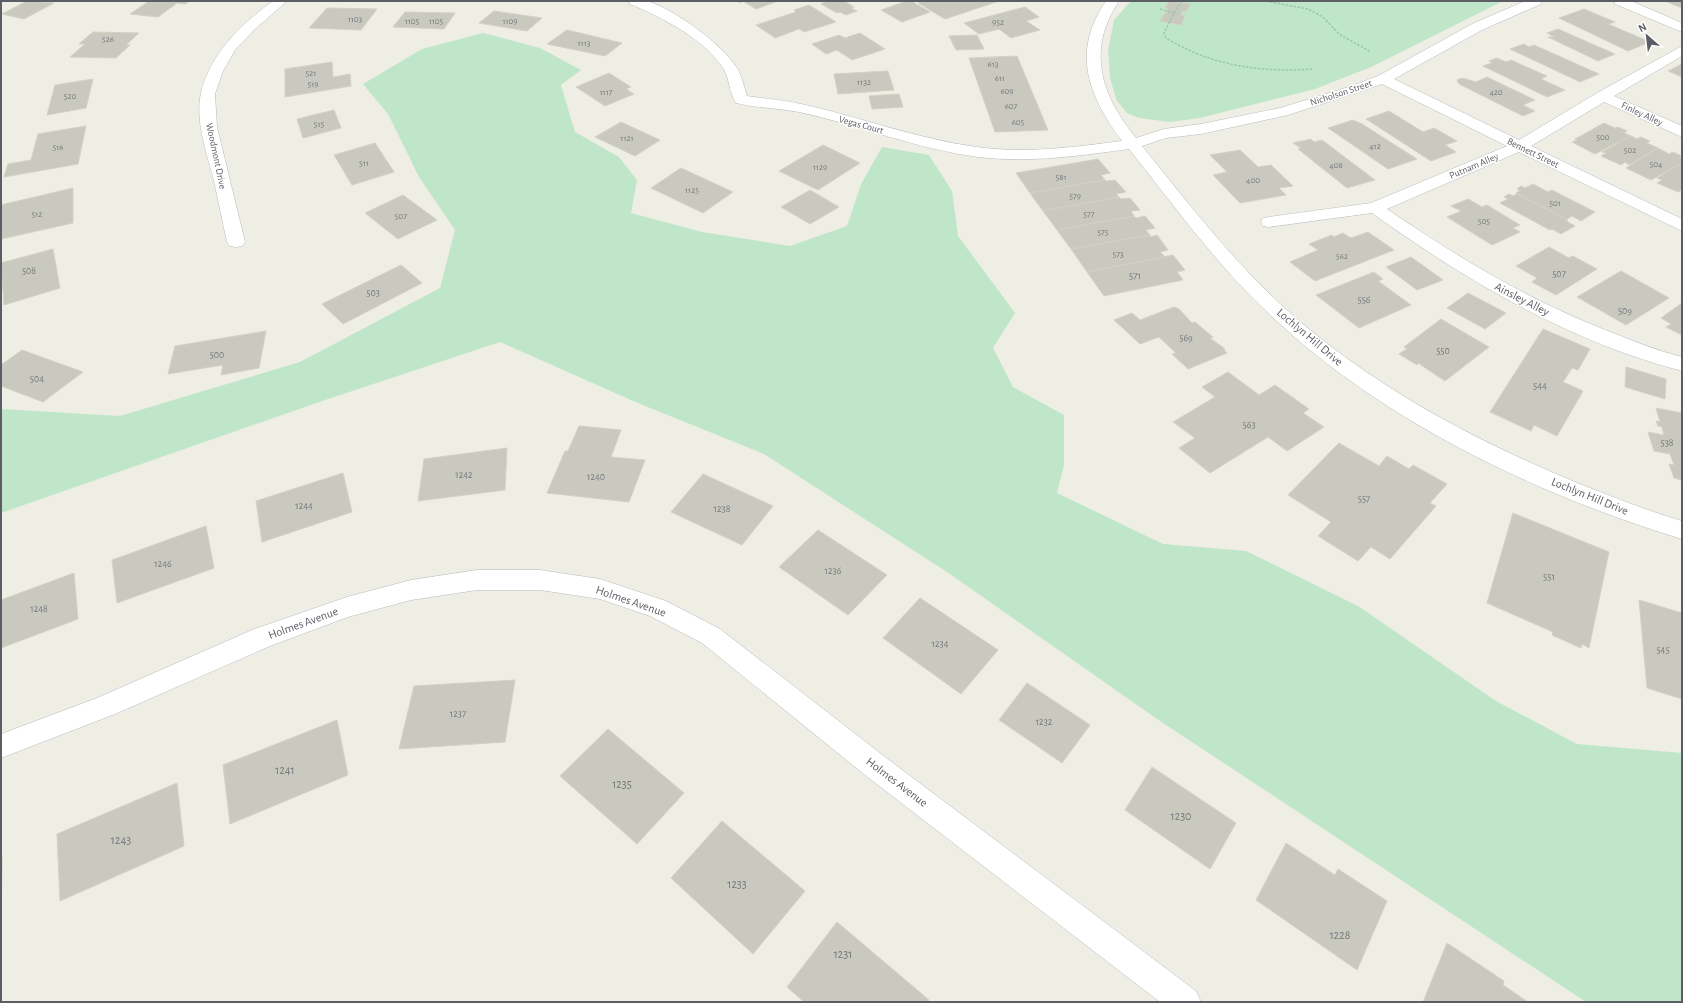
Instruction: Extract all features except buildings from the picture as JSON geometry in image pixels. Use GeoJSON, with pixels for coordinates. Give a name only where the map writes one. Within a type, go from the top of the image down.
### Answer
{"type":"FeatureCollection","features":[{"type":"Feature","properties":{"kind":"street","name":"Woodmont Drive"},"geometry":{"type":"LineString","coordinates":[[236,242],[208,123],[207,102],[210,84],[230,48],[248,28],[281,1]]}},
{"type":"Feature","properties":{"kind":"street","name":"Vegas Court"},"geometry":{"type":"LineString","coordinates":[[635,1],[669,17],[714,49],[731,69],[741,100],[800,108],[901,136],[977,152],[1012,155],[1051,155],[1132,144]]}},
{"type":"Feature","properties":{"kind":"street","name":"Nicholson Street"},"geometry":{"type":"LineString","coordinates":[[1132,144],[1164,134],[1201,129],[1283,112],[1357,89],[1383,79],[1477,27],[1536,1]]}},
{"type":"Feature","properties":{"kind":"street"},"geometry":{"type":"LineString","coordinates":[[1620,1],[1682,28]]}},
{"type":"Feature","properties":{"kind":"street","name":"Lochlyn Hill Drive"},"geometry":{"type":"LineString","coordinates":[[1110,2],[1097,33],[1093,66],[1096,84],[1104,104],[1116,124],[1191,216],[1245,279],[1287,321],[1339,363],[1403,406],[1483,451],[1560,485],[1656,522],[1682,530]]}},
{"type":"Feature","properties":{"kind":"street","name":"Putnam Alley"},"geometry":{"type":"LineString","coordinates":[[1269,222],[1375,208],[1519,146],[1682,50]]}},
{"type":"Feature","properties":{"kind":"street","name":"Bennett Street"},"geometry":{"type":"LineString","coordinates":[[1383,79],[1682,226]]}},
{"type":"Feature","properties":{"kind":"street","name":"Finley Alley"},"geometry":{"type":"LineString","coordinates":[[1602,96],[1682,132]]}},
{"type":"Feature","properties":{"kind":"street","name":"Ainsley Alley"},"geometry":{"type":"LineString","coordinates":[[1375,208],[1466,270],[1505,292],[1543,311],[1598,334],[1657,358],[1682,364]]}},
{"type":"Feature","properties":{"kind":"street","name":"Holmes Avenue"},"geometry":{"type":"LineString","coordinates":[[1,746],[106,706],[261,638],[347,606],[411,590],[476,580],[540,580],[600,589],[658,608],[711,636],[875,766],[1185,1002]]}},
{"type":"Feature","properties":{"kind":"path"},"geometry":{"type":"LineString","coordinates":[[1181,1],[1164,33],[1166,38],[1185,51],[1226,63],[1261,68],[1296,72],[1312,69]]}},
{"type":"Feature","properties":{"kind":"path"},"geometry":{"type":"LineString","coordinates":[[1266,1],[1308,9],[1323,17],[1339,34],[1372,52]]}},
{"type":"Feature","properties":{"kind":"path"},"geometry":{"type":"LineString","coordinates":[[1160,9],[1174,13]]}},
{"type":"Feature","properties":{"kind":"green space"},"geometry":{"type":"Polygon","coordinates":[[[1131,1],[1503,1],[1371,67],[1315,89],[1200,118],[1170,122],[1139,118],[1127,113],[1117,101],[1110,78],[1108,50],[1114,20],[1131,1]]]}},
{"type":"Feature","properties":{"kind":"green space"},"geometry":{"type":"Polygon","coordinates":[[[483,33],[540,48],[581,70],[561,85],[575,132],[619,157],[637,180],[631,213],[702,232],[790,246],[847,226],[861,184],[882,147],[929,155],[952,191],[958,236],[1015,313],[993,348],[1013,387],[1064,415],[1064,465],[1057,493],[1163,544],[1246,551],[1358,606],[1496,701],[1577,744],[1682,753],[1682,1002],[1586,1002],[1157,719],[950,574],[764,454],[633,401],[500,342],[328,399],[1,513],[1,409],[120,416],[300,362],[440,288],[455,230],[419,177],[388,114],[363,84],[422,49],[483,33]]]}}]}
